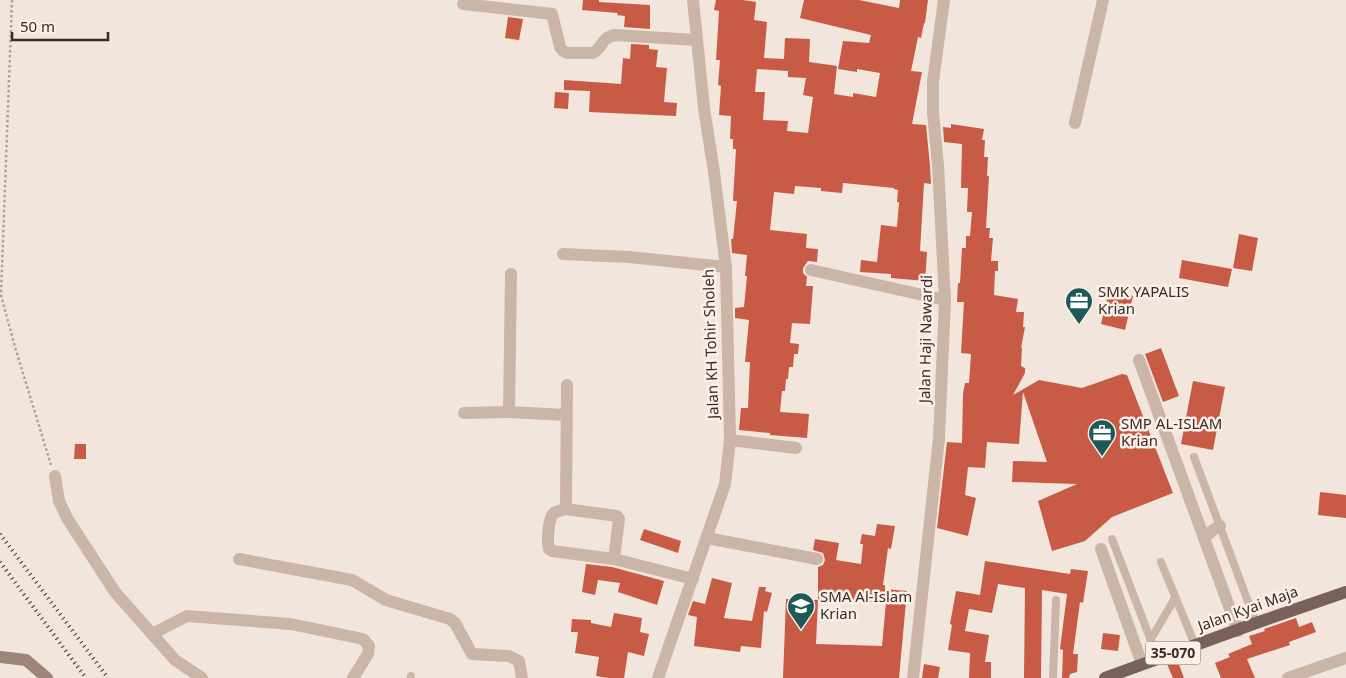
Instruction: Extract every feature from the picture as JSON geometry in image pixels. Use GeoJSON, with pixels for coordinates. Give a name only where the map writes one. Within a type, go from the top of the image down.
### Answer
{"type":"FeatureCollection","features":[{"type":"Feature","properties":{"kind":"main road","name":"Jalan Kyai Maja"},"geometry":{"type":"LineString","coordinates":[[1105,678],[1346,592]]}},
{"type":"Feature","properties":{"kind":"main road"},"geometry":{"type":"LineString","coordinates":[[0,657],[26,660],[47,678]]}},
{"type":"Feature","properties":{"kind":"street","name":"Jalan KH Tohir Sholeh"},"geometry":{"type":"LineString","coordinates":[[658,678],[725,484],[730,440],[726,267],[696,40],[693,0]]}},
{"type":"Feature","properties":{"kind":"street","name":"Jalan Haji Nawardi"},"geometry":{"type":"LineString","coordinates":[[913,678],[939,438],[945,300],[938,165],[933,113],[933,81],[944,0]]}},
{"type":"Feature","properties":{"kind":"street"},"geometry":{"type":"LineString","coordinates":[[1075,123],[1103,0]]}},
{"type":"Feature","properties":{"kind":"street"},"geometry":{"type":"LineString","coordinates":[[463,4],[552,14],[560,48],[567,53],[593,53],[597,51],[603,40],[615,35],[696,40]]}},
{"type":"Feature","properties":{"kind":"street"},"geometry":{"type":"LineString","coordinates":[[563,254],[629,257],[726,267]]}},
{"type":"Feature","properties":{"kind":"street"},"geometry":{"type":"LineString","coordinates":[[812,270],[945,300]]}},
{"type":"Feature","properties":{"kind":"street"},"geometry":{"type":"LineString","coordinates":[[509,412],[511,274]]}},
{"type":"Feature","properties":{"kind":"street"},"geometry":{"type":"LineString","coordinates":[[1139,360],[1211,532],[1246,627]]}},
{"type":"Feature","properties":{"kind":"street"},"geometry":{"type":"LineString","coordinates":[[566,509],[568,385]]}},
{"type":"Feature","properties":{"kind":"street"},"geometry":{"type":"LineString","coordinates":[[464,412],[509,412],[566,416]]}},
{"type":"Feature","properties":{"kind":"street"},"geometry":{"type":"LineString","coordinates":[[730,440],[796,448]]}},
{"type":"Feature","properties":{"kind":"street"},"geometry":{"type":"LineString","coordinates":[[55,476],[59,501],[72,527],[115,592],[175,660],[202,678]]}},
{"type":"Feature","properties":{"kind":"street"},"geometry":{"type":"LineString","coordinates":[[614,559],[618,516],[566,509],[553,513],[550,518],[548,543],[549,549],[552,551],[614,559],[693,579]]}},
{"type":"Feature","properties":{"kind":"street"},"geometry":{"type":"LineString","coordinates":[[707,538],[817,559]]}},
{"type":"Feature","properties":{"kind":"street"},"geometry":{"type":"LineString","coordinates":[[1101,549],[1142,664]]}},
{"type":"Feature","properties":{"kind":"street"},"geometry":{"type":"LineString","coordinates":[[239,559],[352,580],[391,601],[450,619],[455,623],[472,654],[509,656],[519,661],[522,678]]}},
{"type":"Feature","properties":{"kind":"street"},"geometry":{"type":"LineString","coordinates":[[152,634],[187,616],[291,624],[347,635],[363,639],[369,646],[368,654],[353,678]]}},
{"type":"Feature","properties":{"kind":"street"},"geometry":{"type":"LineString","coordinates":[[1292,677],[1346,658]]}},
{"type":"Feature","properties":{"kind":"lane"},"geometry":{"type":"LineString","coordinates":[[1194,457],[1211,532],[1246,627]]}},
{"type":"Feature","properties":{"kind":"lane"},"geometry":{"type":"LineString","coordinates":[[1112,539],[1158,659]]}},
{"type":"Feature","properties":{"kind":"lane"},"geometry":{"type":"LineString","coordinates":[[1161,562],[1195,646]]}},
{"type":"Feature","properties":{"kind":"lane"},"geometry":{"type":"LineString","coordinates":[[1151,639],[1176,598]]}},
{"type":"Feature","properties":{"kind":"lane"},"geometry":{"type":"LineString","coordinates":[[1053,678],[1056,600]]}},
{"type":"Feature","properties":{"kind":"path"},"geometry":{"type":"LineString","coordinates":[[12,0],[1,295],[55,476]]}},
{"type":"Feature","properties":{"kind":"building"},"geometry":{"type":"Polygon","coordinates":[[[583,0],[650,5],[650,29],[624,27],[625,16],[617,15],[618,13],[582,10],[583,0]]]}},
{"type":"Feature","properties":{"kind":"building"},"geometry":{"type":"Polygon","coordinates":[[[716,0],[756,2],[754,20],[767,22],[764,58],[784,59],[785,38],[810,39],[809,62],[837,66],[834,94],[853,97],[853,93],[876,97],[880,73],[857,69],[857,72],[838,69],[843,41],[869,43],[871,35],[800,18],[804,0],[859,0],[899,8],[900,0],[928,0],[925,23],[921,38],[918,37],[911,71],[922,72],[912,124],[926,125],[930,166],[931,184],[924,183],[920,251],[927,252],[925,281],[891,278],[891,274],[860,272],[861,260],[877,262],[881,225],[897,227],[898,190],[843,183],[842,193],[821,191],[821,188],[795,186],[794,194],[774,192],[770,230],[807,234],[806,248],[818,249],[817,262],[808,261],[803,268],[803,273],[807,277],[806,286],[813,286],[810,324],[792,323],[790,343],[799,344],[798,354],[794,354],[793,367],[789,367],[785,391],[782,391],[780,412],[809,414],[807,438],[739,430],[741,408],[748,408],[750,362],[745,362],[749,320],[735,318],[735,308],[744,307],[747,255],[732,253],[731,239],[733,239],[737,201],[733,201],[736,149],[733,149],[733,139],[730,139],[731,116],[719,115],[721,86],[718,85],[720,60],[716,60],[719,11],[714,10],[716,0]],[[757,69],[755,92],[765,92],[763,120],[788,121],[787,131],[808,133],[813,97],[803,95],[806,78],[788,77],[788,71],[757,69]]]}},
{"type":"Feature","properties":{"kind":"building"},"geometry":{"type":"Polygon","coordinates":[[[508,17],[523,19],[519,40],[505,38],[508,17]]]}},
{"type":"Feature","properties":{"kind":"building"},"geometry":{"type":"Polygon","coordinates":[[[631,44],[649,45],[649,49],[658,50],[656,67],[667,68],[664,102],[677,103],[676,116],[589,112],[590,91],[564,90],[564,80],[621,84],[623,58],[630,59],[631,44]]]}},
{"type":"Feature","properties":{"kind":"building"},"geometry":{"type":"Polygon","coordinates":[[[555,92],[569,93],[568,109],[554,108],[555,92]]]}},
{"type":"Feature","properties":{"kind":"building"},"geometry":{"type":"Polygon","coordinates":[[[951,124],[984,129],[982,140],[985,140],[984,157],[988,157],[987,176],[989,176],[986,228],[990,228],[989,238],[993,238],[991,261],[998,261],[998,271],[995,271],[994,295],[1018,299],[1016,312],[1024,312],[1023,327],[1025,327],[1021,348],[1021,366],[1025,368],[1025,373],[1013,395],[1039,380],[1082,388],[1122,374],[1127,375],[1173,493],[1112,517],[1085,541],[1052,551],[1038,501],[1077,484],[1012,482],[1013,461],[1047,462],[1023,392],[1019,444],[987,442],[985,468],[968,467],[965,495],[976,498],[968,536],[937,528],[947,442],[962,443],[963,394],[965,383],[969,383],[971,354],[961,353],[964,302],[957,302],[962,248],[966,248],[966,236],[970,236],[972,212],[967,212],[968,188],[961,188],[962,144],[944,142],[943,127],[951,128],[951,124]]]}},
{"type":"Feature","properties":{"kind":"building"},"geometry":{"type":"Polygon","coordinates":[[[1239,234],[1258,238],[1252,271],[1233,268],[1239,234]]]}},
{"type":"Feature","properties":{"kind":"building"},"geometry":{"type":"Polygon","coordinates":[[[1182,260],[1232,269],[1228,287],[1179,278],[1182,260]]]}},
{"type":"Feature","properties":{"kind":"building"},"geometry":{"type":"Polygon","coordinates":[[[1109,290],[1133,296],[1125,330],[1101,324],[1109,290]]]}},
{"type":"Feature","properties":{"kind":"building"},"geometry":{"type":"Polygon","coordinates":[[[1161,348],[1179,396],[1163,402],[1145,354],[1161,348]]]}},
{"type":"Feature","properties":{"kind":"building"},"geometry":{"type":"Polygon","coordinates":[[[1193,381],[1225,387],[1213,450],[1181,444],[1193,381]]]}},
{"type":"Feature","properties":{"kind":"building"},"geometry":{"type":"Polygon","coordinates":[[[75,444],[86,444],[86,459],[74,459],[75,444]]]}},
{"type":"Feature","properties":{"kind":"building"},"geometry":{"type":"Polygon","coordinates":[[[1320,492],[1346,495],[1346,518],[1318,515],[1320,492]]]}},
{"type":"Feature","properties":{"kind":"building"},"geometry":{"type":"Polygon","coordinates":[[[877,524],[895,526],[891,549],[888,548],[883,585],[885,585],[885,589],[907,591],[899,678],[783,678],[786,599],[818,600],[818,567],[823,565],[825,560],[823,553],[813,550],[815,539],[839,543],[836,560],[861,564],[863,544],[860,544],[862,534],[875,536],[877,524]],[[818,600],[816,644],[882,646],[886,602],[818,600]]]}},
{"type":"Feature","properties":{"kind":"building"},"geometry":{"type":"Polygon","coordinates":[[[644,529],[681,541],[678,553],[640,540],[644,529]]]}},
{"type":"Feature","properties":{"kind":"building"},"geometry":{"type":"Polygon","coordinates":[[[985,561],[1070,574],[1071,569],[1088,571],[1083,603],[1080,602],[1073,654],[1078,654],[1077,672],[1070,674],[1069,678],[1062,678],[1063,650],[1060,649],[1067,594],[1042,590],[1041,678],[1024,678],[1025,588],[998,584],[992,613],[969,609],[965,631],[989,635],[985,662],[991,662],[991,678],[969,678],[970,653],[948,650],[952,625],[950,624],[956,591],[980,595],[985,561]]]}},
{"type":"Feature","properties":{"kind":"building"},"geometry":{"type":"Polygon","coordinates":[[[586,564],[612,567],[664,581],[657,605],[618,592],[620,583],[598,580],[595,595],[582,592],[586,564]]]}},
{"type":"Feature","properties":{"kind":"building"},"geometry":{"type":"Polygon","coordinates":[[[712,578],[732,583],[724,618],[752,621],[759,587],[766,587],[765,591],[772,593],[767,612],[764,611],[761,648],[741,646],[740,652],[694,646],[697,617],[688,615],[693,601],[705,604],[712,578]]]}},
{"type":"Feature","properties":{"kind":"building"},"geometry":{"type":"Polygon","coordinates":[[[614,613],[642,618],[640,632],[649,634],[644,656],[628,652],[624,678],[596,676],[599,657],[575,653],[578,632],[571,632],[572,619],[591,620],[591,623],[611,627],[614,613]]]}},
{"type":"Feature","properties":{"kind":"building"},"geometry":{"type":"Polygon","coordinates":[[[1296,618],[1299,627],[1312,622],[1316,632],[1289,642],[1290,645],[1247,659],[1255,678],[1221,678],[1215,663],[1230,657],[1228,654],[1252,644],[1249,636],[1296,618]]]}},
{"type":"Feature","properties":{"kind":"building"},"geometry":{"type":"Polygon","coordinates":[[[1103,633],[1120,635],[1118,651],[1101,649],[1103,633]]]}},
{"type":"Feature","properties":{"kind":"building"},"geometry":{"type":"Polygon","coordinates":[[[1177,660],[1184,678],[1173,678],[1167,664],[1177,660]]]}},
{"type":"Feature","properties":{"kind":"building"},"geometry":{"type":"Polygon","coordinates":[[[924,664],[940,667],[938,678],[922,678],[924,664]]]}},
{"type":"Feature","properties":{"kind":"railway"},"geometry":{"type":"LineString","coordinates":[[0,534],[108,678]]}},
{"type":"Feature","properties":{"kind":"railway"},"geometry":{"type":"LineString","coordinates":[[0,562],[86,678]]}},
{"type":"Feature","properties":{"kind":"place","name":"SMK YAPALIS Krian"},"geometry":{"type":"Point","coordinates":[1079,325]}},
{"type":"Feature","properties":{"kind":"place","name":"SMP AL-ISLAM Krian"},"geometry":{"type":"Point","coordinates":[1102,457]}},
{"type":"Feature","properties":{"kind":"place","name":"SMA Al-Islam Krian"},"geometry":{"type":"Point","coordinates":[801,630]}}]}
